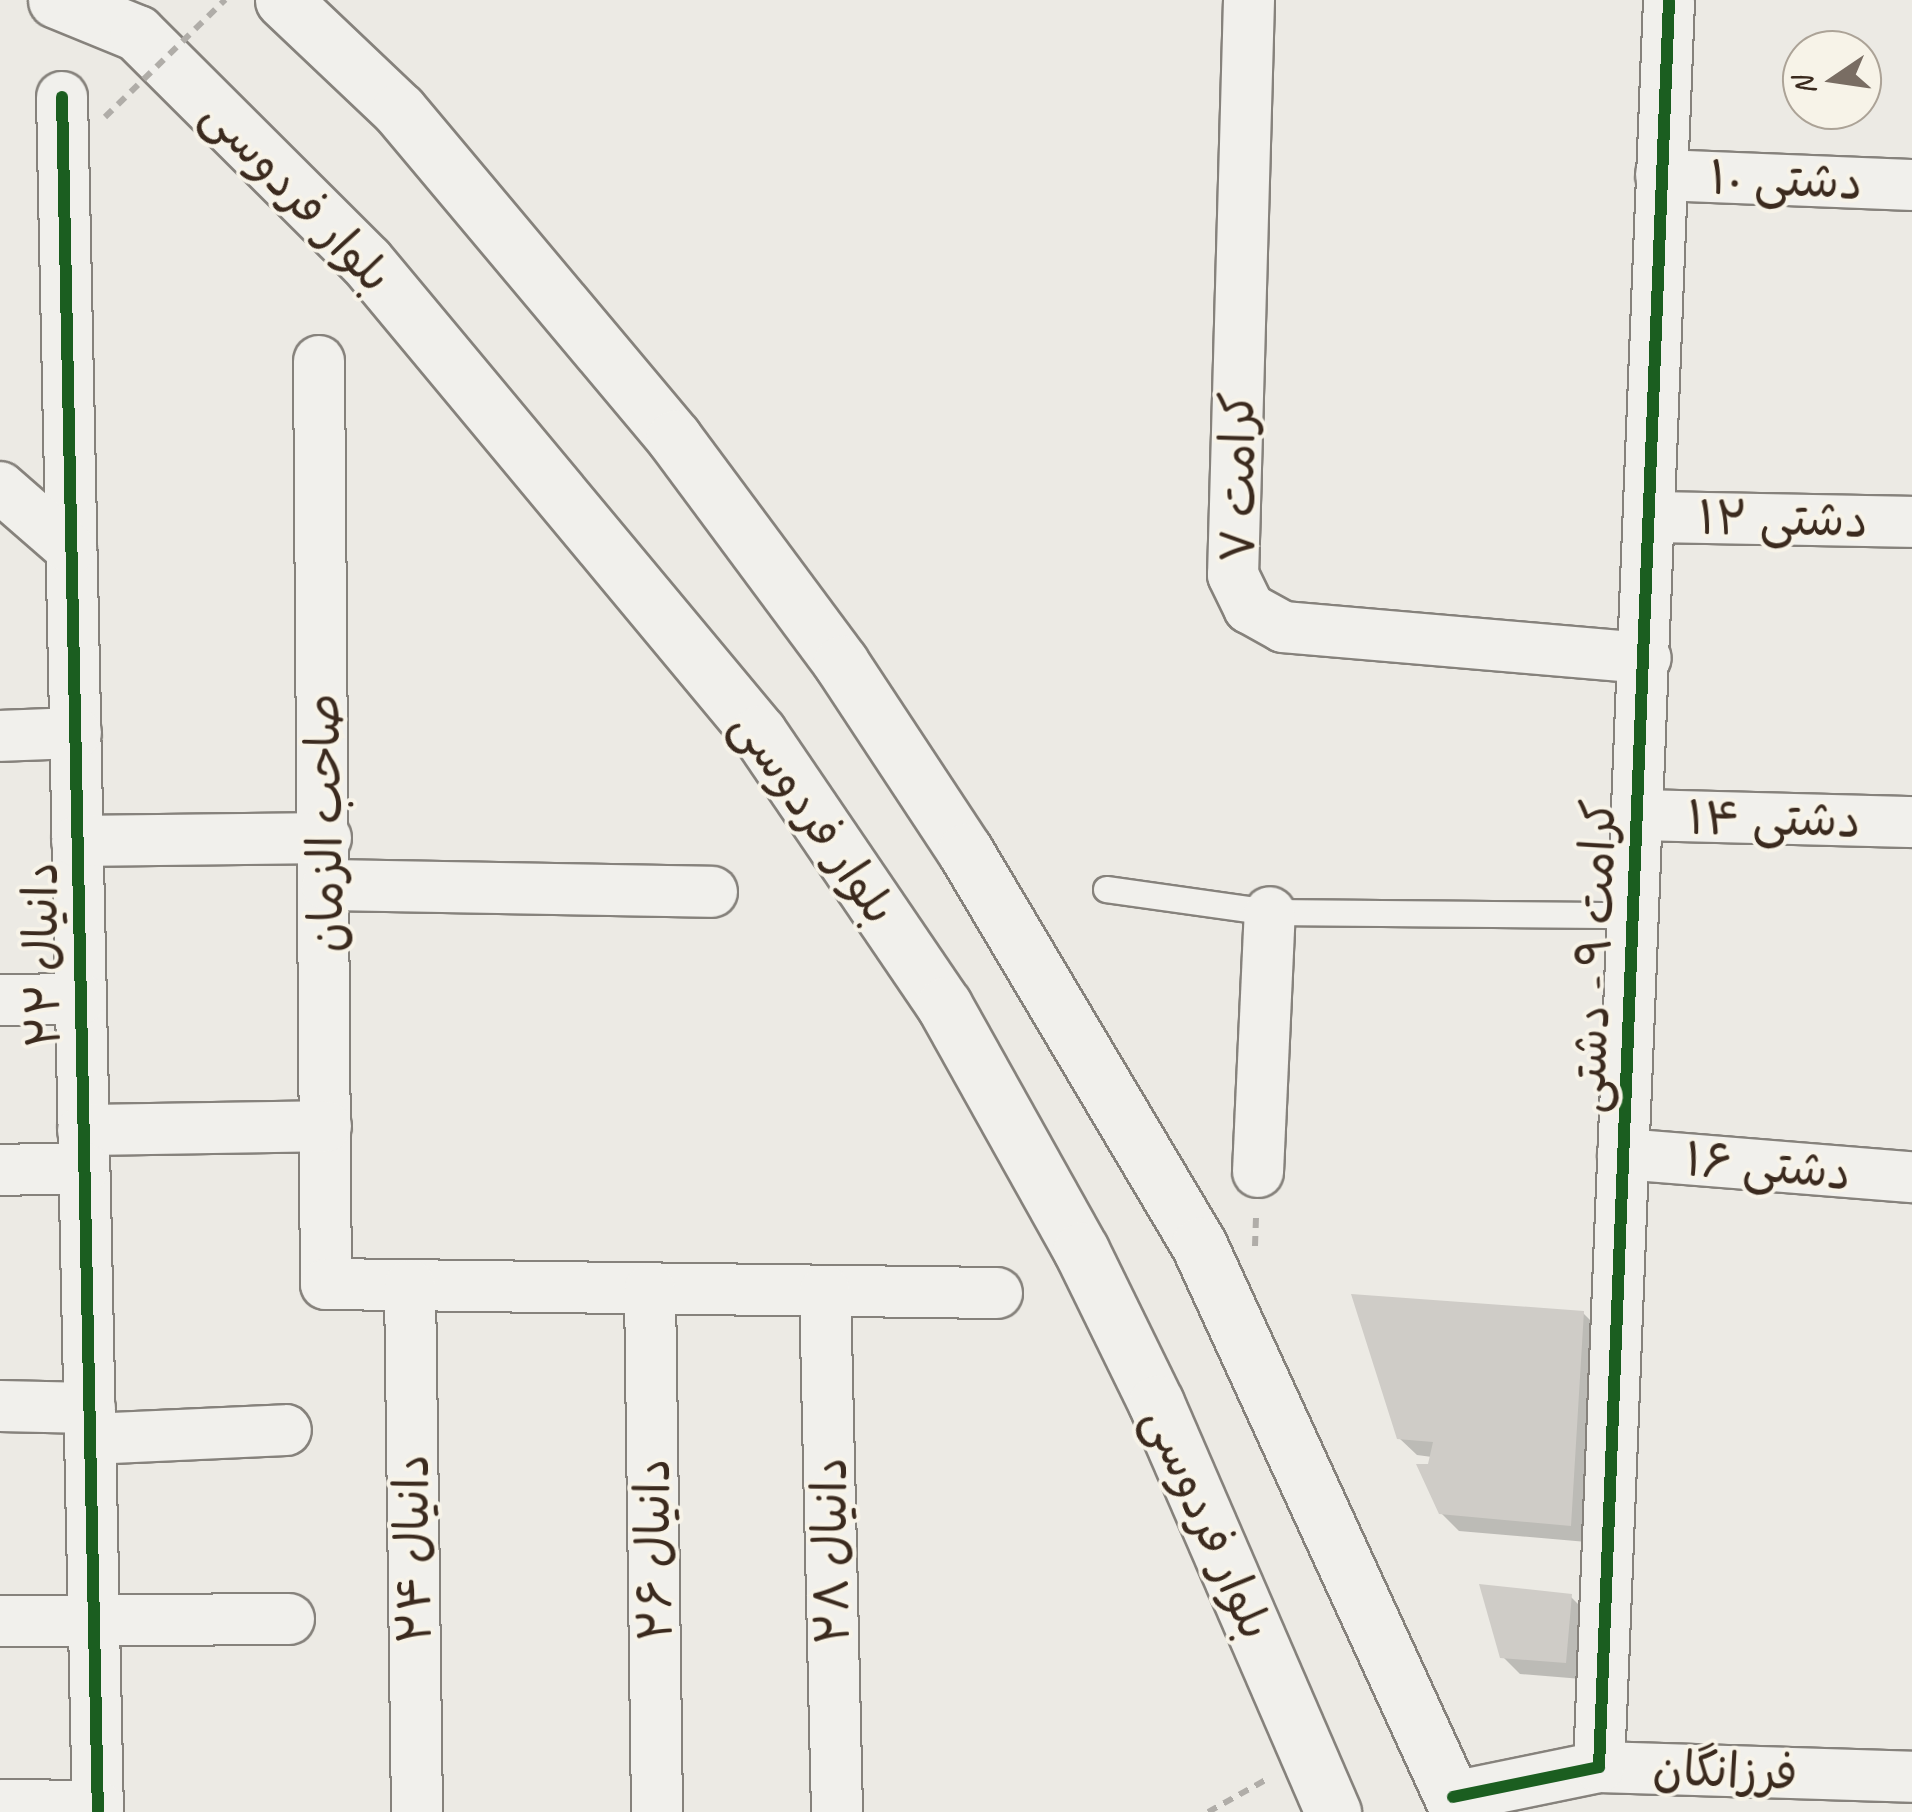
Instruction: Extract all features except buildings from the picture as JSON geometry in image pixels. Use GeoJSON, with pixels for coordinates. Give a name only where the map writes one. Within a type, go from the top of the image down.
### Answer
{"type":"FeatureCollection","features":[{"type":"Feature","properties":{"kind":"main road","name":"بلوار فردوسی"},"geometry":{"type":"LineString","coordinates":[[56,0],[137,33],[366,261],[758,733],[944,1005],[1047,1186],[1156,1404],[1333,1812]]}},
{"type":"Feature","properties":{"kind":"main road"},"geometry":{"type":"LineString","coordinates":[[283,0],[399,110],[662,424],[841,663],[965,851],[1199,1244],[1456,1804]]}},
{"type":"Feature","properties":{"kind":"street","name":"کرامت ۷"},"geometry":{"type":"LineString","coordinates":[[1248,0],[1234,575],[1249,608],[1282,627],[1646,658]]}},
{"type":"Feature","properties":{"kind":"street","name":"کرامت ۹ - دشتی"},"geometry":{"type":"LineString","coordinates":[[1599,1767],[1636,815],[1654,517],[1669,0]]}},
{"type":"Feature","properties":{"kind":"street","name":"دانیال ۲۲"},"geometry":{"type":"LineString","coordinates":[[84,107],[72,549],[98,1809]]}},
{"type":"Feature","properties":{"kind":"street","name":"دشتی ۱۰"},"geometry":{"type":"LineString","coordinates":[[1661,174],[1912,186]]}},
{"type":"Feature","properties":{"kind":"street","name":"صاحب الزمان"},"geometry":{"type":"LineString","coordinates":[[319,362],[327,861],[326,1284],[410,1286]]}},
{"type":"Feature","properties":{"kind":"street"},"geometry":{"type":"LineString","coordinates":[[0,487],[72,549]]}},
{"type":"Feature","properties":{"kind":"street","name":"دشتی ۱۲"},"geometry":{"type":"LineString","coordinates":[[1654,517],[1912,522]]}},
{"type":"Feature","properties":{"kind":"street"},"geometry":{"type":"LineString","coordinates":[[0,736],[76,734]]}},
{"type":"Feature","properties":{"kind":"street","name":"دشتی ۱۴"},"geometry":{"type":"LineString","coordinates":[[1636,815],[1912,822]]}},
{"type":"Feature","properties":{"kind":"street"},"geometry":{"type":"LineString","coordinates":[[78,840],[712,892]]}},
{"type":"Feature","properties":{"kind":"street"},"geometry":{"type":"LineString","coordinates":[[1258,1172],[1270,912]]}},
{"type":"Feature","properties":{"kind":"street"},"geometry":{"type":"LineString","coordinates":[[0,1000],[81,999]]}},
{"type":"Feature","properties":{"kind":"street"},"geometry":{"type":"LineString","coordinates":[[0,1170],[84,1149],[326,1126]]}},
{"type":"Feature","properties":{"kind":"street","name":"دشتی ۱۶"},"geometry":{"type":"LineString","coordinates":[[1623,1154],[1912,1178]]}},
{"type":"Feature","properties":{"kind":"street"},"geometry":{"type":"LineString","coordinates":[[410,1286],[996,1293]]}},
{"type":"Feature","properties":{"kind":"street","name":"دانیال ۲۴"},"geometry":{"type":"LineString","coordinates":[[410,1286],[416,1812]]}},
{"type":"Feature","properties":{"kind":"street","name":"دانیال ۲۶"},"geometry":{"type":"LineString","coordinates":[[650,1288],[658,1812]]}},
{"type":"Feature","properties":{"kind":"street","name":"دانیال ۲۸"},"geometry":{"type":"LineString","coordinates":[[825,1291],[838,1812]]}},
{"type":"Feature","properties":{"kind":"street"},"geometry":{"type":"LineString","coordinates":[[0,1406],[90,1423],[286,1430]]}},
{"type":"Feature","properties":{"kind":"street"},"geometry":{"type":"LineString","coordinates":[[0,1620],[289,1619]]}},
{"type":"Feature","properties":{"kind":"street"},"geometry":{"type":"LineString","coordinates":[[1456,1804],[1599,1767]]}},
{"type":"Feature","properties":{"kind":"street","name":"فرزانگان"},"geometry":{"type":"LineString","coordinates":[[1599,1767],[1912,1777]]}},
{"type":"Feature","properties":{"kind":"street"},"geometry":{"type":"LineString","coordinates":[[0,1805],[98,1809]]}},
{"type":"Feature","properties":{"kind":"lane"},"geometry":{"type":"LineString","coordinates":[[1106,889],[1270,912],[1632,914]]}},
{"type":"Feature","properties":{"kind":"path"},"geometry":{"type":"LineString","coordinates":[[84,107],[225,0]]}},
{"type":"Feature","properties":{"kind":"path"},"geometry":{"type":"LineString","coordinates":[[1208,1812],[1310,1755]]}},
{"type":"Feature","properties":{"kind":"cycle path"},"geometry":{"type":"LineString","coordinates":[[1453,1797],[1599,1767],[1669,0]]}},
{"type":"Feature","properties":{"kind":"cycle path"},"geometry":{"type":"LineString","coordinates":[[62,97],[98,1812]]}}]}
